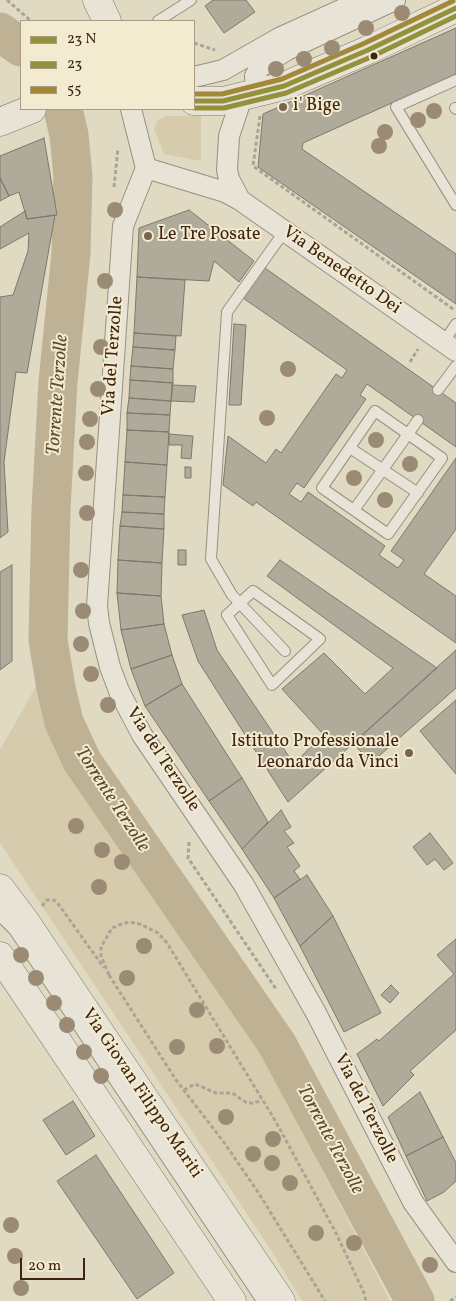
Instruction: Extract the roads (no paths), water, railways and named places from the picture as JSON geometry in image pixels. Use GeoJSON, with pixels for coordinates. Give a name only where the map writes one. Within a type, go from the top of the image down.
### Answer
{"type":"FeatureCollection","features":[{"type":"Feature","properties":{"kind":"main road"},"geometry":{"type":"LineString","coordinates":[[97,0],[107,20]]}},
{"type":"Feature","properties":{"kind":"main road"},"geometry":{"type":"LineString","coordinates":[[195,101],[253,100],[456,8]]}},
{"type":"Feature","properties":{"kind":"main road"},"geometry":{"type":"LineString","coordinates":[[0,122],[28,110]]}},
{"type":"Feature","properties":{"kind":"main road","name":"Via Giovan Filippo Mariti"},"geometry":{"type":"LineString","coordinates":[[0,888],[31,930],[281,1301]]}},
{"type":"Feature","properties":{"kind":"main road"},"geometry":{"type":"LineString","coordinates":[[0,956],[232,1301]]}},
{"type":"Feature","properties":{"kind":"street"},"geometry":{"type":"LineString","coordinates":[[195,77],[223,70],[281,37],[363,0]]}},
{"type":"Feature","properties":{"kind":"street"},"geometry":{"type":"LineString","coordinates":[[131,110],[146,168],[232,196],[232,188],[227,170],[229,136],[253,100],[255,76],[260,66],[287,50],[395,0]]}},
{"type":"Feature","properties":{"kind":"street","name":"Via del Terzolle"},"geometry":{"type":"LineString","coordinates":[[146,168],[123,226],[122,236],[97,606],[98,623],[110,667],[119,691],[142,735],[249,893],[316,1013],[413,1202],[456,1262]]}},
{"type":"Feature","properties":{"kind":"street","name":"Via Benedetto Dei"},"geometry":{"type":"LineString","coordinates":[[232,196],[450,347]]}},
{"type":"Feature","properties":{"kind":"lane"},"geometry":{"type":"LineString","coordinates":[[160,20],[191,0]]}},
{"type":"Feature","properties":{"kind":"lane"},"geometry":{"type":"LineString","coordinates":[[456,80],[396,107],[456,205]]}},
{"type":"Feature","properties":{"kind":"lane"},"geometry":{"type":"LineString","coordinates":[[284,232],[227,312],[211,559],[232,595],[285,651]]}},
{"type":"Feature","properties":{"kind":"lane"},"geometry":{"type":"LineString","coordinates":[[450,347],[456,324]]}},
{"type":"Feature","properties":{"kind":"lane"},"geometry":{"type":"LineString","coordinates":[[438,390],[456,366]]}},
{"type":"Feature","properties":{"kind":"lane"},"geometry":{"type":"LineString","coordinates":[[376,412],[407,435],[442,458],[388,534],[322,488],[376,412]]}},
{"type":"Feature","properties":{"kind":"lane"},"geometry":{"type":"LineString","coordinates":[[354,510],[418,420]]}},
{"type":"Feature","properties":{"kind":"lane"},"geometry":{"type":"LineString","coordinates":[[350,448],[418,493]]}},
{"type":"Feature","properties":{"kind":"lane"},"geometry":{"type":"LineString","coordinates":[[253,591],[320,639],[272,685],[227,615],[240,603],[253,591]]}},
{"type":"Feature","properties":{"kind":"lane","name":"Via Giovan Filippo Mariti"},"geometry":{"type":"LineString","coordinates":[[0,916],[14,930],[262,1301]]}},
{"type":"Feature","properties":{"kind":"waterway","name":"Torrente Terzolle"},"geometry":{"type":"LineString","coordinates":[[0,32],[20,46]]}},
{"type":"Feature","properties":{"kind":"waterway","name":"Torrente Terzolle"},"geometry":{"type":"LineString","coordinates":[[63,110],[69,135],[73,176],[71,253],[58,382],[51,509],[48,640],[64,722],[82,761],[277,1044],[415,1301]]}},
{"type":"Feature","properties":{"kind":"place","name":"i' Bige"},"geometry":{"type":"Point","coordinates":[283,107]}},
{"type":"Feature","properties":{"kind":"place","name":"Le Tre Posate"},"geometry":{"type":"Point","coordinates":[148,236]}},
{"type":"Feature","properties":{"kind":"place","name":"Istituto Professionale Leonardo da Vinci"},"geometry":{"type":"Point","coordinates":[409,753]}}]}
